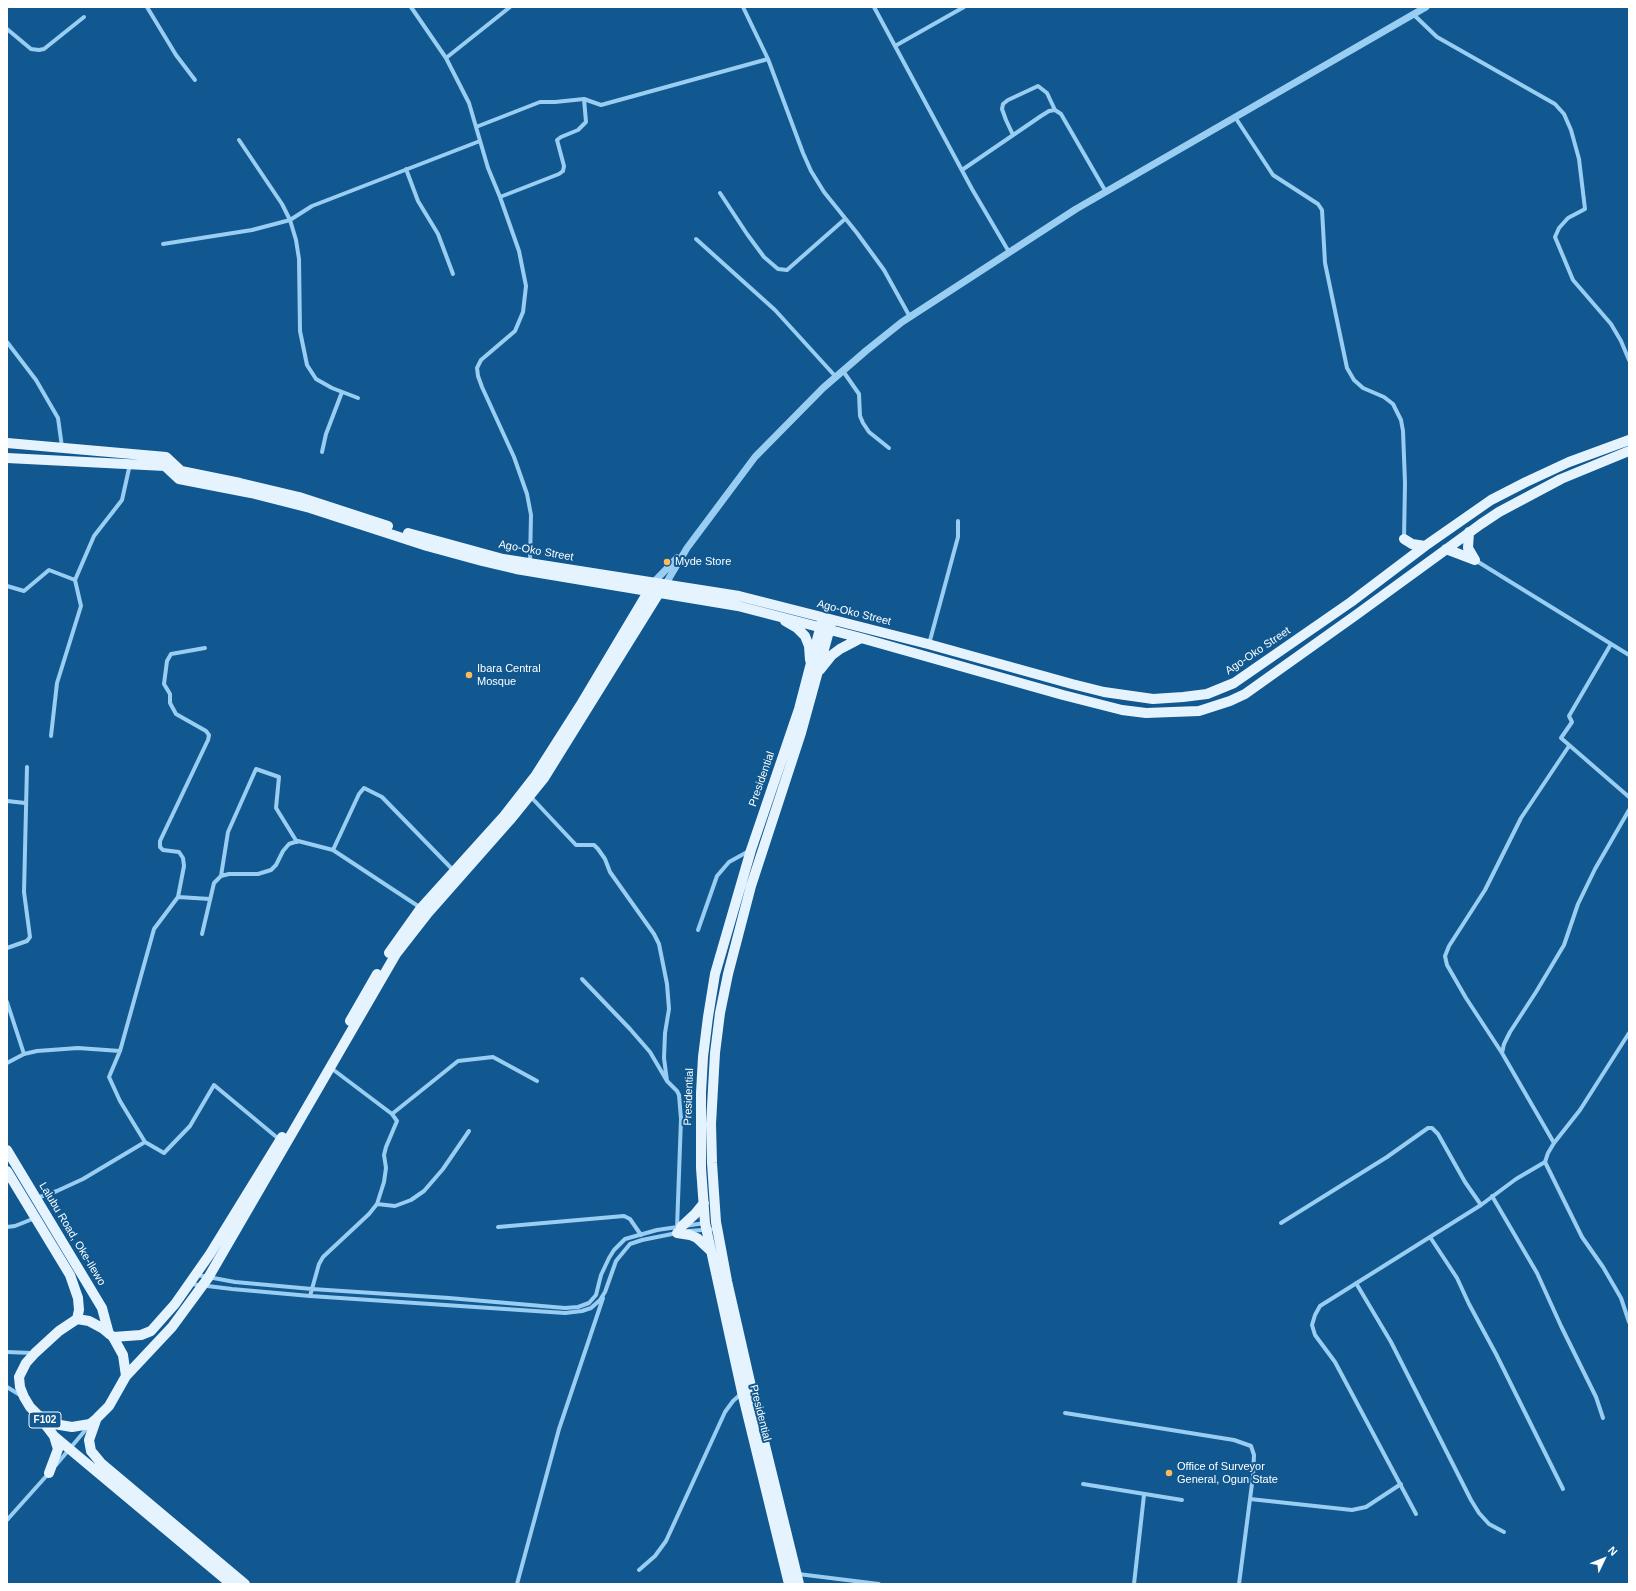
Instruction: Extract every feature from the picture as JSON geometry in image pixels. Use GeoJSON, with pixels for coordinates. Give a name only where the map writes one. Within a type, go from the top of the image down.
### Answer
{"type":"FeatureCollection","features":[{"type":"Feature","properties":{"kind":"main road","name":"Ago-Oko Street"},"geometry":{"type":"LineString","coordinates":[[180,475],[240,483],[299,498],[359,516],[411,534],[503,559],[654,582],[662,589],[739,596],[826,624],[928,644],[1072,684],[1129,697],[1153,699],[1207,694],[1234,683],[1351,602],[1425,546],[1490,500],[1569,462],[1629,440]]}},
{"type":"Feature","properties":{"kind":"main road"},"geometry":{"type":"LineString","coordinates":[[7,443],[62,448],[166,461],[180,475],[310,508],[427,546],[482,561],[516,569],[648,591],[662,589],[776,616],[826,624],[861,638],[1063,696],[1122,710],[1146,713],[1199,711],[1230,701],[1245,694],[1469,532],[1499,512],[1561,479],[1629,451]]}},
{"type":"Feature","properties":{"kind":"main road"},"geometry":{"type":"LineString","coordinates":[[7,458],[130,464],[166,461]]}},
{"type":"Feature","properties":{"kind":"main road"},"geometry":{"type":"LineString","coordinates":[[1469,532],[1468,548],[1475,560]]}},
{"type":"Feature","properties":{"kind":"main road"},"geometry":{"type":"LineString","coordinates":[[1404,539],[1410,543],[1425,546]]}},
{"type":"Feature","properties":{"kind":"main road"},"geometry":{"type":"LineString","coordinates":[[1404,539],[1406,561]]}},
{"type":"Feature","properties":{"kind":"main road"},"geometry":{"type":"LineString","coordinates":[[1446,549],[1475,560]]}},
{"type":"Feature","properties":{"kind":"main road"},"geometry":{"type":"LineString","coordinates":[[111,1336],[141,1335],[151,1331],[175,1304],[197,1275],[324,1067],[391,950],[421,908],[504,816],[536,775],[580,706],[654,582]]}},
{"type":"Feature","properties":{"kind":"main road"},"geometry":{"type":"LineString","coordinates":[[245,1584],[101,1463],[91,1451],[89,1440],[93,1422],[108,1406],[126,1376],[172,1327],[205,1282],[396,954],[428,912],[530,796],[555,761],[662,589]]}},
{"type":"Feature","properties":{"kind":"main road"},"geometry":{"type":"LineString","coordinates":[[776,616],[797,628],[804,636],[809,646],[814,672],[801,733],[751,886],[728,974],[720,1013],[715,1053],[711,1124],[711,1226],[727,1281],[794,1577]]}},
{"type":"Feature","properties":{"kind":"main road","name":"Presidential"},"geometry":{"type":"LineString","coordinates":[[789,1584],[794,1577],[742,1392],[712,1251],[711,1226],[704,1203],[700,1168],[700,1130],[703,1057],[708,1017],[717,968],[751,850],[799,709],[814,672],[826,624]]}},
{"type":"Feature","properties":{"kind":"main road"},"geometry":{"type":"LineString","coordinates":[[814,672],[840,649],[861,638]]}},
{"type":"Feature","properties":{"kind":"main road","name":"Lalubu Road, Oke-Ilewo"},"geometry":{"type":"LineString","coordinates":[[7,1150],[102,1308],[111,1336]]}},
{"type":"Feature","properties":{"kind":"main road","name":"Lalubu Road, Oke-Ilewo"},"geometry":{"type":"LineString","coordinates":[[7,1170],[70,1275],[78,1298],[79,1310],[77,1319]]}},
{"type":"Feature","properties":{"kind":"main road"},"geometry":{"type":"LineString","coordinates":[[704,1203],[695,1214],[678,1229],[697,1238],[712,1251]]}},
{"type":"Feature","properties":{"kind":"main road"},"geometry":{"type":"LineString","coordinates":[[77,1319],[89,1321],[111,1336],[123,1355],[126,1376]]}},
{"type":"Feature","properties":{"kind":"main road","name":"F102"},"geometry":{"type":"LineString","coordinates":[[77,1319],[59,1331],[26,1363],[19,1377],[20,1387],[24,1397],[54,1436],[231,1584]]}},
{"type":"Feature","properties":{"kind":"main road","name":"F102"},"geometry":{"type":"LineString","coordinates":[[38,1415],[45,1420],[62,1426],[81,1427],[93,1422]]}},
{"type":"Feature","properties":{"kind":"main road"},"geometry":{"type":"LineString","coordinates":[[49,1473],[58,1449],[54,1436]]}},
{"type":"Feature","properties":{"kind":"street"},"geometry":{"type":"LineString","coordinates":[[146,7],[176,55],[195,80]]}},
{"type":"Feature","properties":{"kind":"street"},"geometry":{"type":"LineString","coordinates":[[411,7],[446,58],[469,103],[488,168],[500,197],[519,252],[526,286],[523,312],[515,331],[481,360],[477,368],[482,387],[514,457],[527,494],[531,515],[530,564]]}},
{"type":"Feature","properties":{"kind":"street"},"geometry":{"type":"LineString","coordinates":[[446,58],[510,7]]}},
{"type":"Feature","properties":{"kind":"street"},"geometry":{"type":"LineString","coordinates":[[743,7],[768,59],[803,153],[824,192],[858,233],[884,270],[910,317]]}},
{"type":"Feature","properties":{"kind":"street"},"geometry":{"type":"LineString","coordinates":[[874,7],[962,170],[1009,252]]}},
{"type":"Feature","properties":{"kind":"street"},"geometry":{"type":"LineString","coordinates":[[895,46],[964,7]]}},
{"type":"Feature","properties":{"kind":"street"},"geometry":{"type":"LineString","coordinates":[[662,589],[687,548],[755,457],[843,370],[910,317],[1076,209],[1283,88],[1426,7]]}},
{"type":"Feature","properties":{"kind":"street"},"geometry":{"type":"LineString","coordinates":[[1414,15],[1437,37],[1555,104],[1564,114],[1571,130],[1579,159],[1585,208],[1568,218],[1559,228],[1555,237],[1574,280],[1611,324],[1621,341],[1629,360]]}},
{"type":"Feature","properties":{"kind":"street"},"geometry":{"type":"LineString","coordinates":[[7,29],[31,48],[39,50],[44,49],[84,17]]}},
{"type":"Feature","properties":{"kind":"street"},"geometry":{"type":"LineString","coordinates":[[476,127],[540,102],[584,99],[601,105],[768,59]]}},
{"type":"Feature","properties":{"kind":"street"},"geometry":{"type":"LineString","coordinates":[[1013,135],[1002,109],[1003,104],[1008,100],[1038,86],[1047,93],[1055,110],[1061,114],[1106,192]]}},
{"type":"Feature","properties":{"kind":"street"},"geometry":{"type":"LineString","coordinates":[[500,197],[559,174],[563,171],[564,166],[557,140],[578,130],[586,122],[584,99]]}},
{"type":"Feature","properties":{"kind":"street"},"geometry":{"type":"LineString","coordinates":[[962,170],[1041,116],[1049,111],[1055,110]]}},
{"type":"Feature","properties":{"kind":"street"},"geometry":{"type":"LineString","coordinates":[[1235,117],[1274,175],[1318,204],[1322,210],[1325,263],[1347,368],[1354,380],[1362,388],[1384,397],[1393,404],[1401,420],[1403,431],[1405,482],[1404,539]]}},
{"type":"Feature","properties":{"kind":"street"},"geometry":{"type":"LineString","coordinates":[[240,140],[270,184],[290,220],[296,240],[299,259],[300,331],[307,366],[316,378],[342,392],[358,398]]}},
{"type":"Feature","properties":{"kind":"street"},"geometry":{"type":"LineString","coordinates":[[164,244],[252,230],[290,220],[312,206],[480,141]]}},
{"type":"Feature","properties":{"kind":"street"},"geometry":{"type":"LineString","coordinates":[[406,169],[418,201],[438,234],[453,274]]}},
{"type":"Feature","properties":{"kind":"street"},"geometry":{"type":"LineString","coordinates":[[720,193],[764,257],[778,268],[787,270],[845,219]]}},
{"type":"Feature","properties":{"kind":"street"},"geometry":{"type":"LineString","coordinates":[[696,239],[775,310],[836,377]]}},
{"type":"Feature","properties":{"kind":"street"},"geometry":{"type":"LineString","coordinates":[[7,342],[36,380],[52,405],[58,418],[62,448]]}},
{"type":"Feature","properties":{"kind":"street"},"geometry":{"type":"LineString","coordinates":[[843,370],[859,394],[861,402],[860,416],[863,423],[869,432],[889,448]]}},
{"type":"Feature","properties":{"kind":"street"},"geometry":{"type":"LineString","coordinates":[[322,452],[326,434],[342,392]]}},
{"type":"Feature","properties":{"kind":"street"},"geometry":{"type":"LineString","coordinates":[[52,736],[57,683],[80,606],[75,580],[94,536],[122,500],[130,464]]}},
{"type":"Feature","properties":{"kind":"street"},"geometry":{"type":"LineString","coordinates":[[928,644],[958,537],[958,521]]}},
{"type":"Feature","properties":{"kind":"street"},"geometry":{"type":"LineString","coordinates":[[654,582],[687,548]]}},
{"type":"Feature","properties":{"kind":"street"},"geometry":{"type":"LineString","coordinates":[[1475,560],[1629,655]]}},
{"type":"Feature","properties":{"kind":"street"},"geometry":{"type":"LineString","coordinates":[[7,586],[24,591],[48,570],[75,580]]}},
{"type":"Feature","properties":{"kind":"street"},"geometry":{"type":"LineString","coordinates":[[1611,644],[1568,716],[1572,722],[1561,738],[1629,798]]}},
{"type":"Feature","properties":{"kind":"street"},"geometry":{"type":"LineString","coordinates":[[205,648],[171,654],[167,661],[164,684],[170,694],[170,703],[176,714],[203,728],[209,735],[160,841],[160,847],[163,850],[179,852],[183,858],[184,866],[178,897],[154,929],[120,1050],[109,1077],[120,1101],[144,1142],[164,1153],[190,1126],[214,1085],[280,1140]]}},
{"type":"Feature","properties":{"kind":"street"},"geometry":{"type":"LineString","coordinates":[[1554,1143],[1502,1054],[1466,998],[1447,965],[1445,956],[1449,946],[1486,890],[1521,818],[1569,746]]}},
{"type":"Feature","properties":{"kind":"street"},"geometry":{"type":"LineString","coordinates":[[7,948],[27,941],[30,937],[24,892],[27,767]]}},
{"type":"Feature","properties":{"kind":"street"},"geometry":{"type":"LineString","coordinates":[[202,934],[214,884],[221,876],[228,832],[256,769],[279,777],[276,808],[297,842]]}},
{"type":"Feature","properties":{"kind":"street"},"geometry":{"type":"LineString","coordinates":[[333,850],[359,794],[364,788],[382,797],[454,871]]}},
{"type":"Feature","properties":{"kind":"street"},"geometry":{"type":"LineString","coordinates":[[530,796],[576,845],[594,845],[598,849],[605,859],[610,872],[654,934],[659,944],[667,984],[669,1009],[665,1033],[664,1058],[667,1081]]}},
{"type":"Feature","properties":{"kind":"street"},"geometry":{"type":"LineString","coordinates":[[7,801],[25,803]]}},
{"type":"Feature","properties":{"kind":"street"},"geometry":{"type":"LineString","coordinates":[[1502,1054],[1504,1044],[1510,1032],[1564,945],[1578,904],[1588,883],[1629,810]]}},
{"type":"Feature","properties":{"kind":"street"},"geometry":{"type":"LineString","coordinates":[[221,876],[229,874],[258,874],[271,870],[276,865],[283,851],[289,844],[297,842],[333,850],[421,908]]}},
{"type":"Feature","properties":{"kind":"street"},"geometry":{"type":"LineString","coordinates":[[698,930],[717,876],[729,862],[751,850]]}},
{"type":"Feature","properties":{"kind":"street"},"geometry":{"type":"LineString","coordinates":[[178,897],[210,899]]}},
{"type":"Feature","properties":{"kind":"street"},"geometry":{"type":"LineString","coordinates":[[582,979],[650,1052],[667,1081],[677,1091],[679,1096],[678,1229]]}},
{"type":"Feature","properties":{"kind":"street"},"geometry":{"type":"LineString","coordinates":[[7,1002],[24,1054]]}},
{"type":"Feature","properties":{"kind":"street"},"geometry":{"type":"LineString","coordinates":[[1416,1514],[1335,1362],[1315,1336],[1312,1325],[1315,1315],[1320,1306],[1480,1205],[1516,1179],[1545,1162],[1554,1143],[1580,1110],[1629,1033]]}},
{"type":"Feature","properties":{"kind":"street"},"geometry":{"type":"LineString","coordinates":[[7,1063],[24,1054],[37,1051],[78,1048],[120,1050]]}},
{"type":"Feature","properties":{"kind":"street"},"geometry":{"type":"LineString","coordinates":[[392,1114],[458,1061],[493,1058],[537,1081]]}},
{"type":"Feature","properties":{"kind":"street"},"geometry":{"type":"LineString","coordinates":[[310,1296],[319,1264],[323,1257],[378,1204],[386,1168],[384,1155],[397,1121],[392,1114],[331,1068]]}},
{"type":"Feature","properties":{"kind":"street"},"geometry":{"type":"LineString","coordinates":[[1281,1223],[1387,1156],[1428,1128],[1432,1128],[1438,1134],[1465,1182],[1480,1205]]}},
{"type":"Feature","properties":{"kind":"street"},"geometry":{"type":"LineString","coordinates":[[378,1204],[394,1206],[411,1200],[424,1191],[443,1169],[469,1131]]}},
{"type":"Feature","properties":{"kind":"street"},"geometry":{"type":"LineString","coordinates":[[36,1198],[57,1191],[83,1179],[144,1142]]}},
{"type":"Feature","properties":{"kind":"street"},"geometry":{"type":"LineString","coordinates":[[1545,1162],[1582,1237],[1604,1267],[1621,1298],[1629,1322]]}},
{"type":"Feature","properties":{"kind":"street"},"geometry":{"type":"LineString","coordinates":[[1492,1196],[1537,1273],[1570,1347],[1596,1397],[1603,1418]]}},
{"type":"Feature","properties":{"kind":"street"},"geometry":{"type":"LineString","coordinates":[[498,1228],[624,1216],[630,1219],[640,1234]]}},
{"type":"Feature","properties":{"kind":"street"},"geometry":{"type":"LineString","coordinates":[[7,1227],[15,1226],[35,1217]]}},
{"type":"Feature","properties":{"kind":"street"},"geometry":{"type":"LineString","coordinates":[[190,1284],[205,1282],[235,1282],[565,1308],[578,1307],[589,1303],[596,1295],[601,1276],[614,1250],[625,1239],[640,1234],[711,1226]]}},
{"type":"Feature","properties":{"kind":"street"},"geometry":{"type":"LineString","coordinates":[[517,1584],[559,1429],[616,1260],[630,1244],[678,1229],[711,1226]]}},
{"type":"Feature","properties":{"kind":"street"},"geometry":{"type":"LineString","coordinates":[[1430,1237],[1457,1278],[1563,1490]]}},
{"type":"Feature","properties":{"kind":"street"},"geometry":{"type":"LineString","coordinates":[[197,1275],[205,1282],[310,1296],[565,1313],[582,1312],[591,1308],[600,1300],[605,1292]]}},
{"type":"Feature","properties":{"kind":"street"},"geometry":{"type":"LineString","coordinates":[[1356,1283],[1391,1342],[1471,1500],[1479,1513],[1489,1524],[1504,1532]]}},
{"type":"Feature","properties":{"kind":"street"},"geometry":{"type":"LineString","coordinates":[[7,1352],[35,1353]]}},
{"type":"Feature","properties":{"kind":"street"},"geometry":{"type":"LineString","coordinates":[[7,1387],[24,1397]]}},
{"type":"Feature","properties":{"kind":"street"},"geometry":{"type":"LineString","coordinates":[[639,1570],[655,1556],[666,1541],[725,1412],[742,1392]]}},
{"type":"Feature","properties":{"kind":"street"},"geometry":{"type":"LineString","coordinates":[[1065,1413],[1234,1440],[1251,1446],[1254,1455],[1253,1476],[1239,1584]]}},
{"type":"Feature","properties":{"kind":"street"},"geometry":{"type":"LineString","coordinates":[[7,1520],[93,1422]]}},
{"type":"Feature","properties":{"kind":"street"},"geometry":{"type":"LineString","coordinates":[[1083,1484],[1182,1500]]}},
{"type":"Feature","properties":{"kind":"street"},"geometry":{"type":"LineString","coordinates":[[1250,1499],[1352,1510],[1366,1507],[1401,1484]]}},
{"type":"Feature","properties":{"kind":"street"},"geometry":{"type":"LineString","coordinates":[[1134,1584],[1144,1495]]}},
{"type":"Feature","properties":{"kind":"street"},"geometry":{"type":"LineString","coordinates":[[794,1577],[879,1584]]}},
{"type":"Feature","properties":{"kind":"place","name":"Myde Store"},"geometry":{"type":"Point","coordinates":[667,562]}},
{"type":"Feature","properties":{"kind":"place","name":"Ibara Central Mosque"},"geometry":{"type":"Point","coordinates":[469,675]}},
{"type":"Feature","properties":{"kind":"place","name":"Office of Surveyor General, Ogun State"},"geometry":{"type":"Point","coordinates":[1169,1473]}}]}
